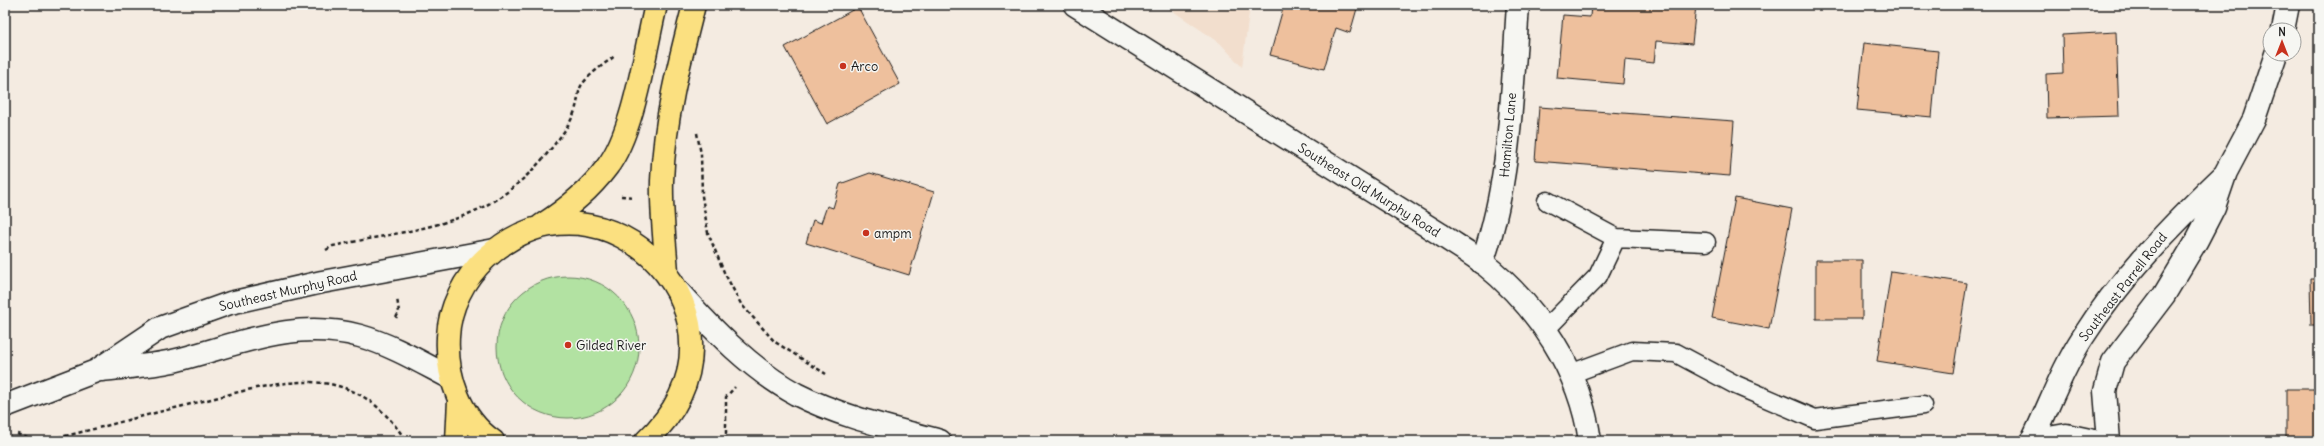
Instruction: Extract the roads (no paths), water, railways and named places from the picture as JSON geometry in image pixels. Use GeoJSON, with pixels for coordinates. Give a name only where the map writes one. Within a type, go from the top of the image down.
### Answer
{"type":"FeatureCollection","features":[{"type":"Feature","properties":{"kind":"main road"},"geometry":{"type":"LineString","coordinates":[[538,228],[584,194],[608,166],[616,153],[627,124],[656,5]]}},
{"type":"Feature","properties":{"kind":"main road"},"geometry":{"type":"LineString","coordinates":[[667,272],[662,197],[664,150],[672,91],[694,5]]}},
{"type":"Feature","properties":{"kind":"main road"},"geometry":{"type":"LineString","coordinates":[[493,441],[472,421],[459,400],[451,378],[447,354],[448,330],[454,307],[468,279],[478,266],[495,250],[516,237],[538,228],[562,224],[586,226],[609,231],[631,241],[650,255],[667,272],[679,292],[688,315],[691,339],[689,368],[685,386],[675,407],[661,427],[646,441]]}},
{"type":"Feature","properties":{"kind":"main road"},"geometry":{"type":"LineString","coordinates":[[457,441],[459,400]]}},
{"type":"Feature","properties":{"kind":"street","name":"Southeast Old Murphy Road"},"geometry":{"type":"LineString","coordinates":[[1075,5],[1440,234],[1482,263],[1524,302],[1545,330],[1570,374],[1582,403],[1590,441]]}},
{"type":"Feature","properties":{"kind":"street","name":"Hamilton Lane"},"geometry":{"type":"LineString","coordinates":[[1482,263],[1496,220],[1504,180],[1518,5]]}},
{"type":"Feature","properties":{"kind":"street"},"geometry":{"type":"LineString","coordinates":[[2285,22],[2288,5]]}},
{"type":"Feature","properties":{"kind":"street","name":"Southeast Parrell Road"},"geometry":{"type":"LineString","coordinates":[[2109,441],[2105,407],[2105,391],[2113,362],[2164,295],[2187,259],[2214,207],[2226,172],[2254,119],[2273,62]]}},
{"type":"Feature","properties":{"kind":"street","name":"Southeast Parrell Road"},"geometry":{"type":"LineString","coordinates":[[2032,441],[2076,348],[2096,318],[2159,240],[2226,172]]}},
{"type":"Feature","properties":{"kind":"street","name":"Southeast Murphy Road"},"geometry":{"type":"LineString","coordinates":[[5,406],[96,371],[160,328],[230,303],[322,282],[495,250]]}},
{"type":"Feature","properties":{"kind":"street"},"geometry":{"type":"LineString","coordinates":[[679,292],[724,338],[764,372],[795,393],[852,416],[940,441]]}},
{"type":"Feature","properties":{"kind":"street","name":"Southeast Murphy Road"},"geometry":{"type":"LineString","coordinates":[[96,371],[172,361],[287,330],[320,329],[371,339],[451,378]]}},
{"type":"Feature","properties":{"kind":"street"},"geometry":{"type":"LineString","coordinates":[[2032,441],[2066,435],[2094,441]]}},
{"type":"Feature","properties":{"kind":"lane"},"geometry":{"type":"LineString","coordinates":[[1547,201],[1616,238],[1706,242]]}},
{"type":"Feature","properties":{"kind":"lane"},"geometry":{"type":"LineString","coordinates":[[1545,330],[1598,276],[1616,238]]}},
{"type":"Feature","properties":{"kind":"lane"},"geometry":{"type":"LineString","coordinates":[[1570,374],[1632,351],[1676,353],[1736,385],[1815,419],[1924,404]]}},
{"type":"Feature","properties":{"kind":"place","name":"Arco"},"geometry":{"type":"Point","coordinates":[843,66]}},
{"type":"Feature","properties":{"kind":"place","name":"ampm"},"geometry":{"type":"Point","coordinates":[866,233]}},
{"type":"Feature","properties":{"kind":"place","name":"Gilded River"},"geometry":{"type":"Point","coordinates":[568,345]}}]}
